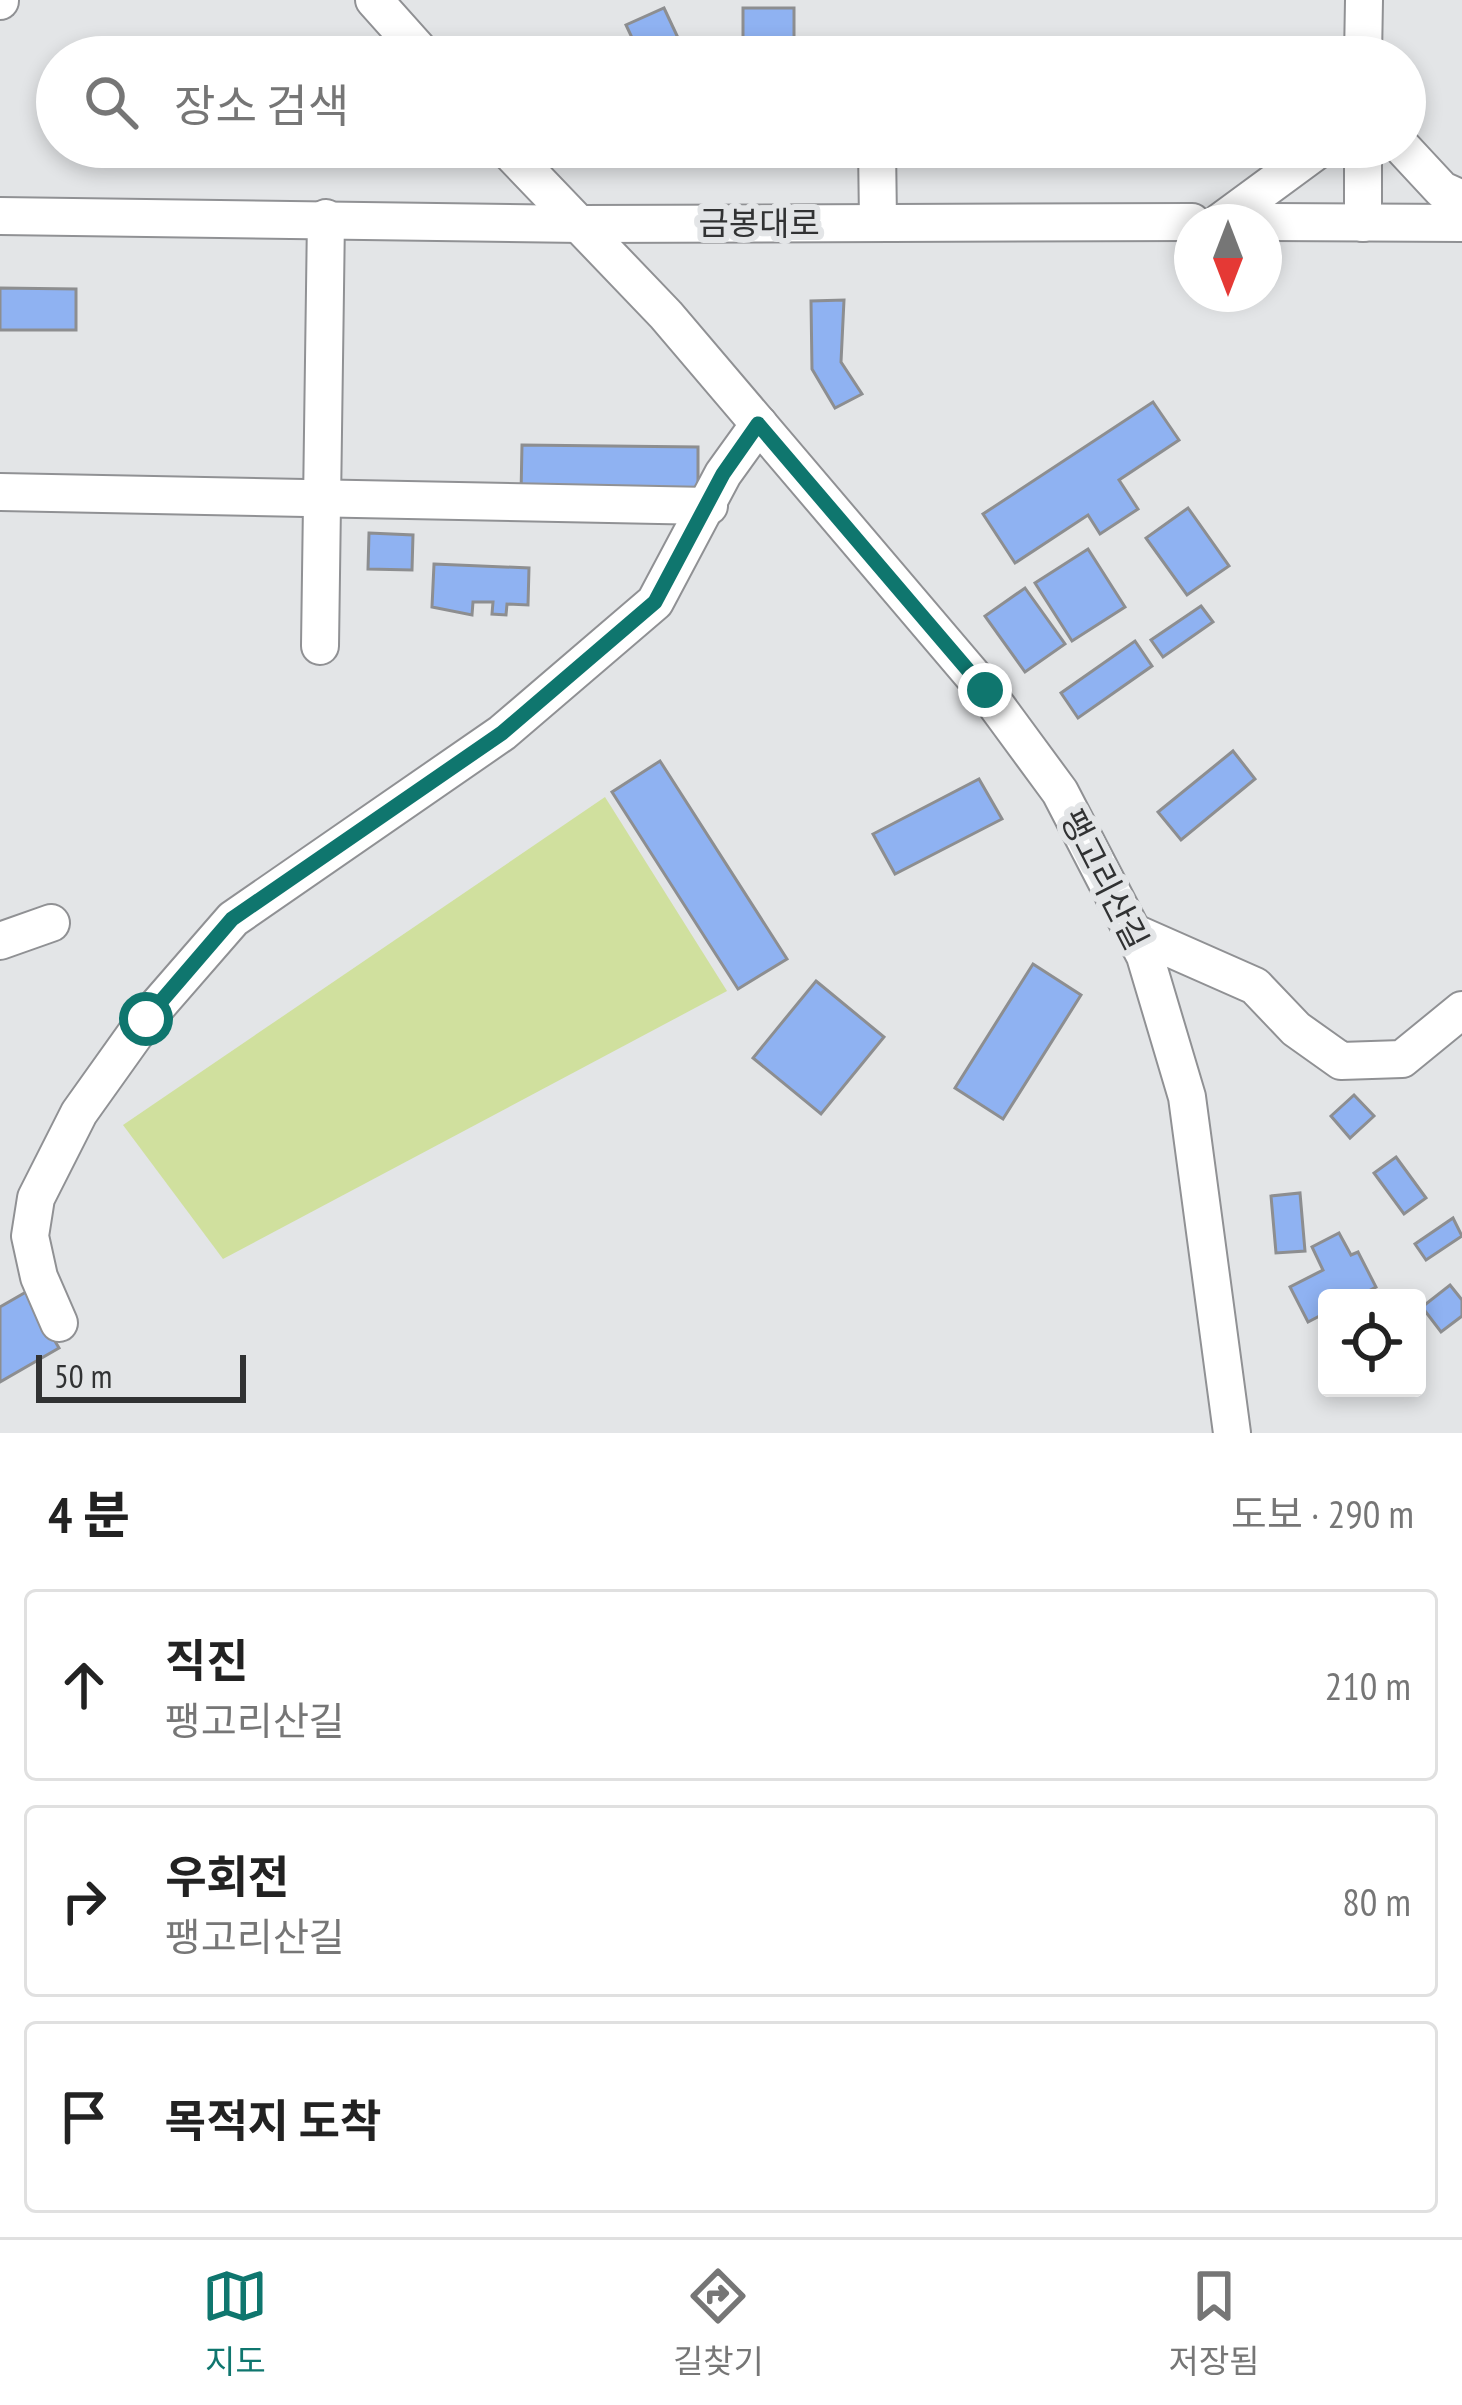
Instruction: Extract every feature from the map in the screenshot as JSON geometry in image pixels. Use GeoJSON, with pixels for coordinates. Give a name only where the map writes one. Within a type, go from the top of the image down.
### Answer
{"type":"FeatureCollection","features":[{"type":"Feature","properties":{"kind":"street"},"geometry":{"type":"LineString","coordinates":[[374,0],[406,36]]}},
{"type":"Feature","properties":{"kind":"street"},"geometry":{"type":"LineString","coordinates":[[1364,0],[1364,36]]}},
{"type":"Feature","properties":{"kind":"street","name":"팽고리산길"},"geometry":{"type":"LineString","coordinates":[[526,168],[582,224],[758,424],[985,690],[1060,792],[1135,933],[1187,1097],[1232,1433]]}},
{"type":"Feature","properties":{"kind":"street"},"geometry":{"type":"LineString","coordinates":[[877,168],[878,221]]}},
{"type":"Feature","properties":{"kind":"street"},"geometry":{"type":"LineString","coordinates":[[1244,204],[1293,168]]}},
{"type":"Feature","properties":{"kind":"street"},"geometry":{"type":"LineString","coordinates":[[1363,168],[1363,223]]}},
{"type":"Feature","properties":{"kind":"street"},"geometry":{"type":"LineString","coordinates":[[1422,168],[1442,190],[1462,199]]}},
{"type":"Feature","properties":{"kind":"street","name":"금봉대로"},"geometry":{"type":"LineString","coordinates":[[0,216],[582,224],[1174,222]]}},
{"type":"Feature","properties":{"kind":"street"},"geometry":{"type":"LineString","coordinates":[[320,646],[326,218]]}},
{"type":"Feature","properties":{"kind":"street"},"geometry":{"type":"LineString","coordinates":[[1282,223],[1462,223]]}},
{"type":"Feature","properties":{"kind":"street"},"geometry":{"type":"LineString","coordinates":[[59,1323],[39,1276],[30,1236],[36,1198],[79,1113],[146,1019],[232,919],[502,733],[655,602],[723,474],[758,424]]}},
{"type":"Feature","properties":{"kind":"street"},"geometry":{"type":"LineString","coordinates":[[0,492],[709,506]]}},
{"type":"Feature","properties":{"kind":"street"},"geometry":{"type":"LineString","coordinates":[[0,941],[51,923]]}},
{"type":"Feature","properties":{"kind":"street"},"geometry":{"type":"LineString","coordinates":[[1135,933],[1255,986],[1296,1029],[1341,1060],[1402,1059],[1462,1010]]}},
{"type":"Feature","properties":{"kind":"green space"},"geometry":{"type":"Polygon","coordinates":[[[605,797],[727,991],[223,1259],[123,1125],[605,797]]]}},
{"type":"Feature","properties":{"kind":"building"},"geometry":{"type":"Polygon","coordinates":[[[664,8],[677,36],[631,36],[626,25],[664,8]]]}},
{"type":"Feature","properties":{"kind":"building"},"geometry":{"type":"Polygon","coordinates":[[[743,8],[794,8],[794,36],[743,36],[743,8]]]}},
{"type":"Feature","properties":{"kind":"building"},"geometry":{"type":"Polygon","coordinates":[[[0,288],[76,289],[76,330],[0,330],[0,288]]]}},
{"type":"Feature","properties":{"kind":"building"},"geometry":{"type":"Polygon","coordinates":[[[844,300],[841,362],[862,394],[835,408],[812,369],[811,301],[844,300]]]}},
{"type":"Feature","properties":{"kind":"building"},"geometry":{"type":"Polygon","coordinates":[[[1153,402],[1179,440],[1119,480],[1138,509],[1100,534],[1088,515],[1015,563],[983,514],[1153,402]]]}},
{"type":"Feature","properties":{"kind":"building"},"geometry":{"type":"Polygon","coordinates":[[[522,445],[698,447],[698,496],[521,494],[522,445]]]}},
{"type":"Feature","properties":{"kind":"building"},"geometry":{"type":"Polygon","coordinates":[[[1188,508],[1229,566],[1187,595],[1146,538],[1188,508]]]}},
{"type":"Feature","properties":{"kind":"building"},"geometry":{"type":"Polygon","coordinates":[[[369,533],[413,535],[412,570],[368,569],[369,533]]]}},
{"type":"Feature","properties":{"kind":"building"},"geometry":{"type":"Polygon","coordinates":[[[1088,549],[1125,607],[1072,641],[1035,583],[1088,549]]]}},
{"type":"Feature","properties":{"kind":"building"},"geometry":{"type":"Polygon","coordinates":[[[434,564],[529,568],[528,605],[507,604],[506,615],[492,614],[493,602],[473,602],[472,615],[432,607],[434,564]]]}},
{"type":"Feature","properties":{"kind":"building"},"geometry":{"type":"Polygon","coordinates":[[[1025,588],[1065,644],[1025,672],[985,616],[1025,588]]]}},
{"type":"Feature","properties":{"kind":"building"},"geometry":{"type":"Polygon","coordinates":[[[1201,606],[1213,622],[1163,657],[1151,640],[1201,606]]]}},
{"type":"Feature","properties":{"kind":"building"},"geometry":{"type":"Polygon","coordinates":[[[1135,641],[1152,666],[1078,718],[1061,693],[1135,641]]]}},
{"type":"Feature","properties":{"kind":"building"},"geometry":{"type":"Polygon","coordinates":[[[1233,751],[1255,779],[1181,840],[1158,812],[1233,751]]]}},
{"type":"Feature","properties":{"kind":"building"},"geometry":{"type":"Polygon","coordinates":[[[660,761],[787,959],[738,989],[612,792],[660,761]]]}},
{"type":"Feature","properties":{"kind":"building"},"geometry":{"type":"Polygon","coordinates":[[[979,779],[1002,819],[895,874],[873,834],[979,779]]]}},
{"type":"Feature","properties":{"kind":"building"},"geometry":{"type":"Polygon","coordinates":[[[1033,964],[1081,995],[1003,1119],[955,1088],[1033,964]]]}},
{"type":"Feature","properties":{"kind":"building"},"geometry":{"type":"Polygon","coordinates":[[[816,981],[884,1037],[821,1114],[753,1058],[816,981]]]}},
{"type":"Feature","properties":{"kind":"building"},"geometry":{"type":"Polygon","coordinates":[[[1354,1095],[1374,1116],[1350,1138],[1331,1116],[1354,1095]]]}},
{"type":"Feature","properties":{"kind":"building"},"geometry":{"type":"Polygon","coordinates":[[[1396,1157],[1426,1198],[1404,1214],[1374,1173],[1396,1157]]]}},
{"type":"Feature","properties":{"kind":"building"},"geometry":{"type":"Polygon","coordinates":[[[1300,1193],[1305,1251],[1276,1253],[1271,1196],[1300,1193]]]}},
{"type":"Feature","properties":{"kind":"building"},"geometry":{"type":"Polygon","coordinates":[[[1453,1218],[1462,1236],[1426,1260],[1415,1244],[1453,1218]]]}},
{"type":"Feature","properties":{"kind":"building"},"geometry":{"type":"Polygon","coordinates":[[[1339,1233],[1351,1255],[1358,1252],[1376,1287],[1318,1289],[1318,1317],[1308,1322],[1290,1287],[1323,1270],[1312,1247],[1339,1233]]]}},
{"type":"Feature","properties":{"kind":"building"},"geometry":{"type":"Polygon","coordinates":[[[1450,1285],[1462,1300],[1462,1316],[1441,1332],[1426,1312],[1426,1304],[1450,1285]]]}},
{"type":"Feature","properties":{"kind":"building"},"geometry":{"type":"Polygon","coordinates":[[[26,1292],[59,1348],[0,1382],[0,1307],[26,1292]]]}},
{"type":"Feature","properties":{"kind":"route"},"geometry":{"type":"LineString","coordinates":[[146,1019],[232,919],[502,733],[655,602],[723,474],[758,424],[985,690]]}}]}
